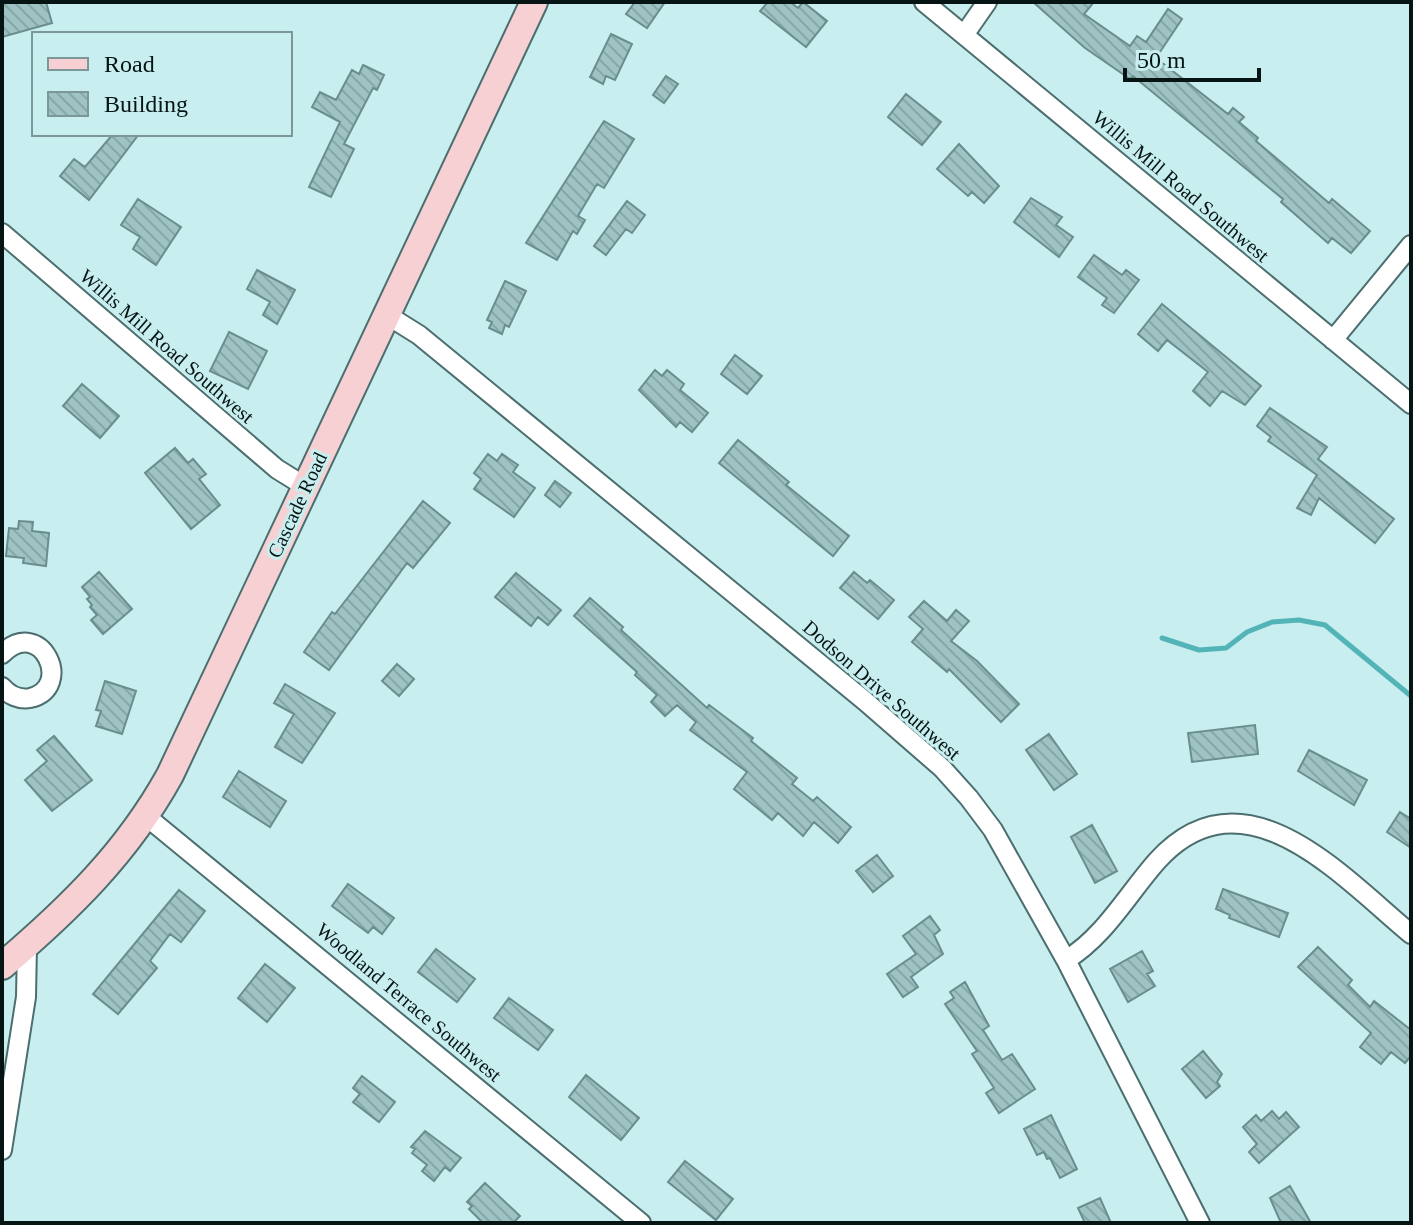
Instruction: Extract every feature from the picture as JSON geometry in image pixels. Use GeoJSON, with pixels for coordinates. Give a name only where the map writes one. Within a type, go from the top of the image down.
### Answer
{"type":"FeatureCollection","features":[{"type":"Feature","properties":{"kind":"main road","name":"Cascade Road"},"geometry":{"type":"LineString","coordinates":[[2,966],[110,865],[147,817],[170,775],[534,2]]}},
{"type":"Feature","properties":{"kind":"street","name":"Willis Mill Road Southwest"},"geometry":{"type":"LineString","coordinates":[[924,2],[1411,404]]}},
{"type":"Feature","properties":{"kind":"street"},"geometry":{"type":"LineString","coordinates":[[964,35],[987,2]]}},
{"type":"Feature","properties":{"kind":"street","name":"Willis Mill Road Southwest"},"geometry":{"type":"LineString","coordinates":[[2,233],[277,469],[306,487]]}},
{"type":"Feature","properties":{"kind":"street"},"geometry":{"type":"LineString","coordinates":[[1333,340],[1411,245]]}},
{"type":"Feature","properties":{"kind":"street","name":"Dodson Drive Southwest"},"geometry":{"type":"LineString","coordinates":[[387,315],[431,344],[942,768],[993,830],[1066,960],[1200,1223]]}},
{"type":"Feature","properties":{"kind":"street"},"geometry":{"type":"LineString","coordinates":[[2,654],[9,647],[26,643],[42,649],[51,664],[50,681],[39,694],[6,697]]}},
{"type":"Feature","properties":{"kind":"street","name":"Woodland Terrace Southwest"},"geometry":{"type":"LineString","coordinates":[[147,817],[170,832],[641,1223]]}},
{"type":"Feature","properties":{"kind":"street"},"geometry":{"type":"LineString","coordinates":[[1066,960],[1089,946],[1159,859],[1192,834],[1219,825],[1249,824],[1276,830],[1302,844],[1411,934]]}},
{"type":"Feature","properties":{"kind":"street"},"geometry":{"type":"LineString","coordinates":[[2,1150],[26,997],[27,945]]}},
{"type":"Feature","properties":{"kind":"building"},"geometry":{"type":"Polygon","coordinates":[[[2,2],[46,2],[52,23],[2,37],[2,2]]]}},
{"type":"Feature","properties":{"kind":"building"},"geometry":{"type":"Polygon","coordinates":[[[635,2],[665,2],[647,28],[626,14],[635,2]]]}},
{"type":"Feature","properties":{"kind":"building"},"geometry":{"type":"Polygon","coordinates":[[[768,2],[790,2],[798,8],[803,2],[827,21],[806,47],[760,11],[768,2]]]}},
{"type":"Feature","properties":{"kind":"building"},"geometry":{"type":"Polygon","coordinates":[[[1033,2],[1094,2],[1084,14],[1130,46],[1137,36],[1146,42],[1168,9],[1182,19],[1156,58],[1228,114],[1233,108],[1244,117],[1239,122],[1258,138],[1256,141],[1329,203],[1332,199],[1370,231],[1351,253],[1332,238],[1328,243],[1281,202],[1283,199],[1133,76],[1130,79],[1085,48],[1033,2]]]}},
{"type":"Feature","properties":{"kind":"building"},"geometry":{"type":"Polygon","coordinates":[[[611,34],[632,44],[615,80],[606,76],[603,84],[590,77],[611,34]]]}},
{"type":"Feature","properties":{"kind":"building"},"geometry":{"type":"Polygon","coordinates":[[[363,65],[384,75],[377,90],[373,88],[344,144],[354,149],[331,197],[309,187],[340,122],[312,107],[320,92],[336,100],[352,70],[359,74],[363,65]]]}},
{"type":"Feature","properties":{"kind":"building"},"geometry":{"type":"Polygon","coordinates":[[[666,76],[678,84],[664,103],[653,95],[666,76]]]}},
{"type":"Feature","properties":{"kind":"building"},"geometry":{"type":"Polygon","coordinates":[[[906,94],[941,122],[922,145],[888,117],[906,94]]]}},
{"type":"Feature","properties":{"kind":"building"},"geometry":{"type":"Polygon","coordinates":[[[604,121],[634,139],[604,188],[597,184],[578,216],[585,220],[577,234],[573,231],[557,260],[526,243],[604,121]]]}},
{"type":"Feature","properties":{"kind":"building"},"geometry":{"type":"Polygon","coordinates":[[[111,136],[137,136],[89,200],[60,176],[74,159],[85,167],[111,136]]]}},
{"type":"Feature","properties":{"kind":"building"},"geometry":{"type":"Polygon","coordinates":[[[959,144],[999,186],[984,203],[972,192],[968,196],[937,169],[959,144]]]}},
{"type":"Feature","properties":{"kind":"building"},"geometry":{"type":"Polygon","coordinates":[[[1031,198],[1062,217],[1056,225],[1073,237],[1059,257],[1014,222],[1031,198]]]}},
{"type":"Feature","properties":{"kind":"building"},"geometry":{"type":"Polygon","coordinates":[[[138,199],[181,227],[156,265],[133,249],[140,237],[121,225],[138,199]]]}},
{"type":"Feature","properties":{"kind":"building"},"geometry":{"type":"Polygon","coordinates":[[[627,201],[645,215],[632,233],[626,229],[606,255],[594,246],[627,201]]]}},
{"type":"Feature","properties":{"kind":"building"},"geometry":{"type":"Polygon","coordinates":[[[1094,255],[1122,275],[1126,270],[1139,280],[1114,313],[1102,305],[1107,298],[1078,277],[1094,255]]]}},
{"type":"Feature","properties":{"kind":"building"},"geometry":{"type":"Polygon","coordinates":[[[257,270],[295,290],[277,324],[263,315],[270,302],[247,289],[257,270]]]}},
{"type":"Feature","properties":{"kind":"building"},"geometry":{"type":"Polygon","coordinates":[[[505,281],[526,291],[509,327],[505,325],[502,334],[489,328],[492,322],[487,320],[505,281]]]}},
{"type":"Feature","properties":{"kind":"building"},"geometry":{"type":"Polygon","coordinates":[[[1162,304],[1261,386],[1245,405],[1222,391],[1210,406],[1193,391],[1208,372],[1167,340],[1158,351],[1138,334],[1162,304]]]}},
{"type":"Feature","properties":{"kind":"building"},"geometry":{"type":"Polygon","coordinates":[[[229,332],[267,351],[248,389],[210,371],[229,332]]]}},
{"type":"Feature","properties":{"kind":"building"},"geometry":{"type":"Polygon","coordinates":[[[735,355],[762,376],[747,394],[721,374],[735,355]]]}},
{"type":"Feature","properties":{"kind":"building"},"geometry":{"type":"Polygon","coordinates":[[[655,370],[662,376],[667,370],[684,384],[680,390],[708,413],[692,432],[680,422],[676,427],[639,390],[655,370]]]}},
{"type":"Feature","properties":{"kind":"building"},"geometry":{"type":"Polygon","coordinates":[[[82,384],[119,416],[100,438],[63,406],[82,384]]]}},
{"type":"Feature","properties":{"kind":"building"},"geometry":{"type":"Polygon","coordinates":[[[1270,408],[1327,447],[1318,459],[1394,519],[1375,543],[1319,498],[1311,515],[1297,508],[1317,475],[1268,441],[1271,437],[1257,426],[1270,408]]]}},
{"type":"Feature","properties":{"kind":"building"},"geometry":{"type":"Polygon","coordinates":[[[738,440],[789,482],[786,485],[849,536],[833,556],[719,463],[738,440]]]}},
{"type":"Feature","properties":{"kind":"building"},"geometry":{"type":"Polygon","coordinates":[[[175,448],[188,463],[193,459],[206,474],[199,479],[220,505],[191,529],[145,473],[175,448]]]}},
{"type":"Feature","properties":{"kind":"building"},"geometry":{"type":"Polygon","coordinates":[[[488,454],[497,461],[502,454],[518,465],[513,472],[535,488],[514,517],[474,489],[481,479],[474,473],[488,454]]]}},
{"type":"Feature","properties":{"kind":"building"},"geometry":{"type":"Polygon","coordinates":[[[555,481],[571,493],[560,507],[545,495],[555,481]]]}},
{"type":"Feature","properties":{"kind":"building"},"geometry":{"type":"Polygon","coordinates":[[[423,501],[450,523],[413,568],[407,563],[329,670],[304,652],[332,612],[335,614],[423,501]]]}},
{"type":"Feature","properties":{"kind":"building"},"geometry":{"type":"Polygon","coordinates":[[[19,521],[33,522],[32,531],[49,533],[46,566],[23,563],[24,558],[6,556],[9,528],[18,529],[19,521]]]}},
{"type":"Feature","properties":{"kind":"building"},"geometry":{"type":"Polygon","coordinates":[[[99,572],[132,609],[103,634],[91,620],[97,615],[82,587],[99,572]]]}},
{"type":"Feature","properties":{"kind":"building"},"geometry":{"type":"Polygon","coordinates":[[[854,572],[867,583],[870,580],[894,600],[878,619],[840,588],[854,572]]]}},
{"type":"Feature","properties":{"kind":"building"},"geometry":{"type":"Polygon","coordinates":[[[516,573],[561,610],[548,625],[538,617],[531,626],[495,597],[516,573]]]}},
{"type":"Feature","properties":{"kind":"building"},"geometry":{"type":"Polygon","coordinates":[[[590,598],[707,708],[709,705],[753,738],[751,741],[797,778],[792,784],[813,801],[817,797],[851,827],[838,843],[814,822],[803,836],[778,813],[772,820],[734,789],[747,772],[690,730],[696,722],[677,705],[665,716],[651,702],[657,695],[635,675],[637,672],[574,616],[590,598]]]}},
{"type":"Feature","properties":{"kind":"building"},"geometry":{"type":"Polygon","coordinates":[[[924,601],[947,621],[956,610],[969,621],[951,641],[977,661],[1019,704],[1001,722],[949,669],[947,672],[912,642],[923,629],[909,617],[924,601]]]}},
{"type":"Feature","properties":{"kind":"building"},"geometry":{"type":"Polygon","coordinates":[[[397,664],[414,679],[399,696],[382,681],[397,664]]]}},
{"type":"Feature","properties":{"kind":"building"},"geometry":{"type":"Polygon","coordinates":[[[105,681],[136,691],[122,734],[96,726],[101,711],[96,710],[105,681]]]}},
{"type":"Feature","properties":{"kind":"building"},"geometry":{"type":"Polygon","coordinates":[[[285,684],[335,713],[302,763],[275,747],[294,714],[274,703],[285,684]]]}},
{"type":"Feature","properties":{"kind":"building"},"geometry":{"type":"Polygon","coordinates":[[[1255,725],[1258,754],[1192,762],[1188,733],[1255,725]]]}},
{"type":"Feature","properties":{"kind":"building"},"geometry":{"type":"Polygon","coordinates":[[[1049,734],[1077,774],[1054,790],[1026,750],[1049,734]]]}},
{"type":"Feature","properties":{"kind":"building"},"geometry":{"type":"Polygon","coordinates":[[[54,736],[92,780],[52,811],[25,780],[47,761],[37,750],[54,736]]]}},
{"type":"Feature","properties":{"kind":"building"},"geometry":{"type":"Polygon","coordinates":[[[1309,750],[1367,780],[1354,805],[1298,771],[1309,750]]]}},
{"type":"Feature","properties":{"kind":"building"},"geometry":{"type":"Polygon","coordinates":[[[239,771],[286,801],[270,827],[223,797],[239,771]]]}},
{"type":"Feature","properties":{"kind":"building"},"geometry":{"type":"Polygon","coordinates":[[[1400,812],[1411,819],[1411,848],[1387,832],[1400,812]]]}},
{"type":"Feature","properties":{"kind":"building"},"geometry":{"type":"Polygon","coordinates":[[[1092,825],[1117,871],[1095,883],[1071,837],[1092,825]]]}},
{"type":"Feature","properties":{"kind":"building"},"geometry":{"type":"Polygon","coordinates":[[[877,855],[893,876],[873,892],[856,871],[877,855]]]}},
{"type":"Feature","properties":{"kind":"building"},"geometry":{"type":"Polygon","coordinates":[[[348,884],[394,918],[382,934],[373,927],[368,933],[332,906],[348,884]]]}},
{"type":"Feature","properties":{"kind":"building"},"geometry":{"type":"Polygon","coordinates":[[[1223,889],[1288,913],[1279,937],[1229,918],[1230,915],[1216,909],[1223,889]]]}},
{"type":"Feature","properties":{"kind":"building"},"geometry":{"type":"Polygon","coordinates":[[[179,890],[205,911],[181,942],[170,934],[150,961],[157,968],[118,1014],[93,994],[179,890]]]}},
{"type":"Feature","properties":{"kind":"building"},"geometry":{"type":"Polygon","coordinates":[[[930,916],[940,930],[934,935],[943,954],[911,977],[918,987],[903,997],[887,974],[916,954],[903,936],[930,916]]]}},
{"type":"Feature","properties":{"kind":"building"},"geometry":{"type":"Polygon","coordinates":[[[1318,947],[1352,980],[1348,985],[1370,1007],[1374,1001],[1411,1030],[1411,1056],[1405,1063],[1391,1052],[1381,1064],[1360,1047],[1371,1033],[1298,967],[1318,947]]]}},
{"type":"Feature","properties":{"kind":"building"},"geometry":{"type":"Polygon","coordinates":[[[436,949],[475,979],[457,1002],[418,972],[436,949]]]}},
{"type":"Feature","properties":{"kind":"building"},"geometry":{"type":"Polygon","coordinates":[[[1142,951],[1153,971],[1147,974],[1155,986],[1128,1002],[1110,969],[1142,951]]]}},
{"type":"Feature","properties":{"kind":"building"},"geometry":{"type":"Polygon","coordinates":[[[265,964],[295,988],[267,1022],[238,998],[265,964]]]}},
{"type":"Feature","properties":{"kind":"building"},"geometry":{"type":"Polygon","coordinates":[[[965,982],[989,1026],[983,1030],[1002,1060],[1012,1054],[1035,1089],[999,1113],[986,1093],[994,1088],[972,1054],[977,1051],[945,1004],[954,998],[950,992],[965,982]]]}},
{"type":"Feature","properties":{"kind":"building"},"geometry":{"type":"Polygon","coordinates":[[[509,998],[553,1030],[538,1050],[494,1018],[509,998]]]}},
{"type":"Feature","properties":{"kind":"building"},"geometry":{"type":"Polygon","coordinates":[[[1203,1051],[1222,1074],[1217,1082],[1220,1086],[1206,1098],[1182,1069],[1203,1051]]]}},
{"type":"Feature","properties":{"kind":"building"},"geometry":{"type":"Polygon","coordinates":[[[586,1075],[639,1118],[621,1140],[569,1097],[586,1075]]]}},
{"type":"Feature","properties":{"kind":"building"},"geometry":{"type":"Polygon","coordinates":[[[362,1076],[395,1102],[379,1122],[353,1102],[360,1094],[353,1088],[362,1076]]]}},
{"type":"Feature","properties":{"kind":"building"},"geometry":{"type":"Polygon","coordinates":[[[1272,1111],[1279,1119],[1286,1112],[1299,1127],[1259,1163],[1249,1152],[1257,1144],[1243,1127],[1256,1115],[1261,1121],[1272,1111]]]}},
{"type":"Feature","properties":{"kind":"building"},"geometry":{"type":"Polygon","coordinates":[[[1051,1115],[1077,1169],[1060,1178],[1044,1152],[1037,1155],[1024,1129],[1051,1115]]]}},
{"type":"Feature","properties":{"kind":"building"},"geometry":{"type":"Polygon","coordinates":[[[425,1131],[461,1158],[450,1171],[445,1167],[434,1181],[422,1171],[427,1165],[412,1153],[415,1149],[411,1147],[425,1131]]]}},
{"type":"Feature","properties":{"kind":"building"},"geometry":{"type":"Polygon","coordinates":[[[685,1161],[733,1199],[716,1220],[668,1182],[685,1161]]]}},
{"type":"Feature","properties":{"kind":"building"},"geometry":{"type":"Polygon","coordinates":[[[485,1183],[520,1216],[513,1223],[483,1223],[469,1209],[472,1206],[467,1202],[485,1183]]]}},
{"type":"Feature","properties":{"kind":"building"},"geometry":{"type":"Polygon","coordinates":[[[1290,1186],[1311,1223],[1281,1223],[1270,1198],[1290,1186]]]}},
{"type":"Feature","properties":{"kind":"building"},"geometry":{"type":"Polygon","coordinates":[[[1100,1198],[1111,1223],[1085,1223],[1078,1208],[1100,1198]]]}},
{"type":"Feature","properties":{"kind":"waterway"},"geometry":{"type":"LineString","coordinates":[[1162,638],[1199,650],[1226,648],[1247,632],[1272,622],[1299,620],[1325,625],[1411,696]]}}]}
